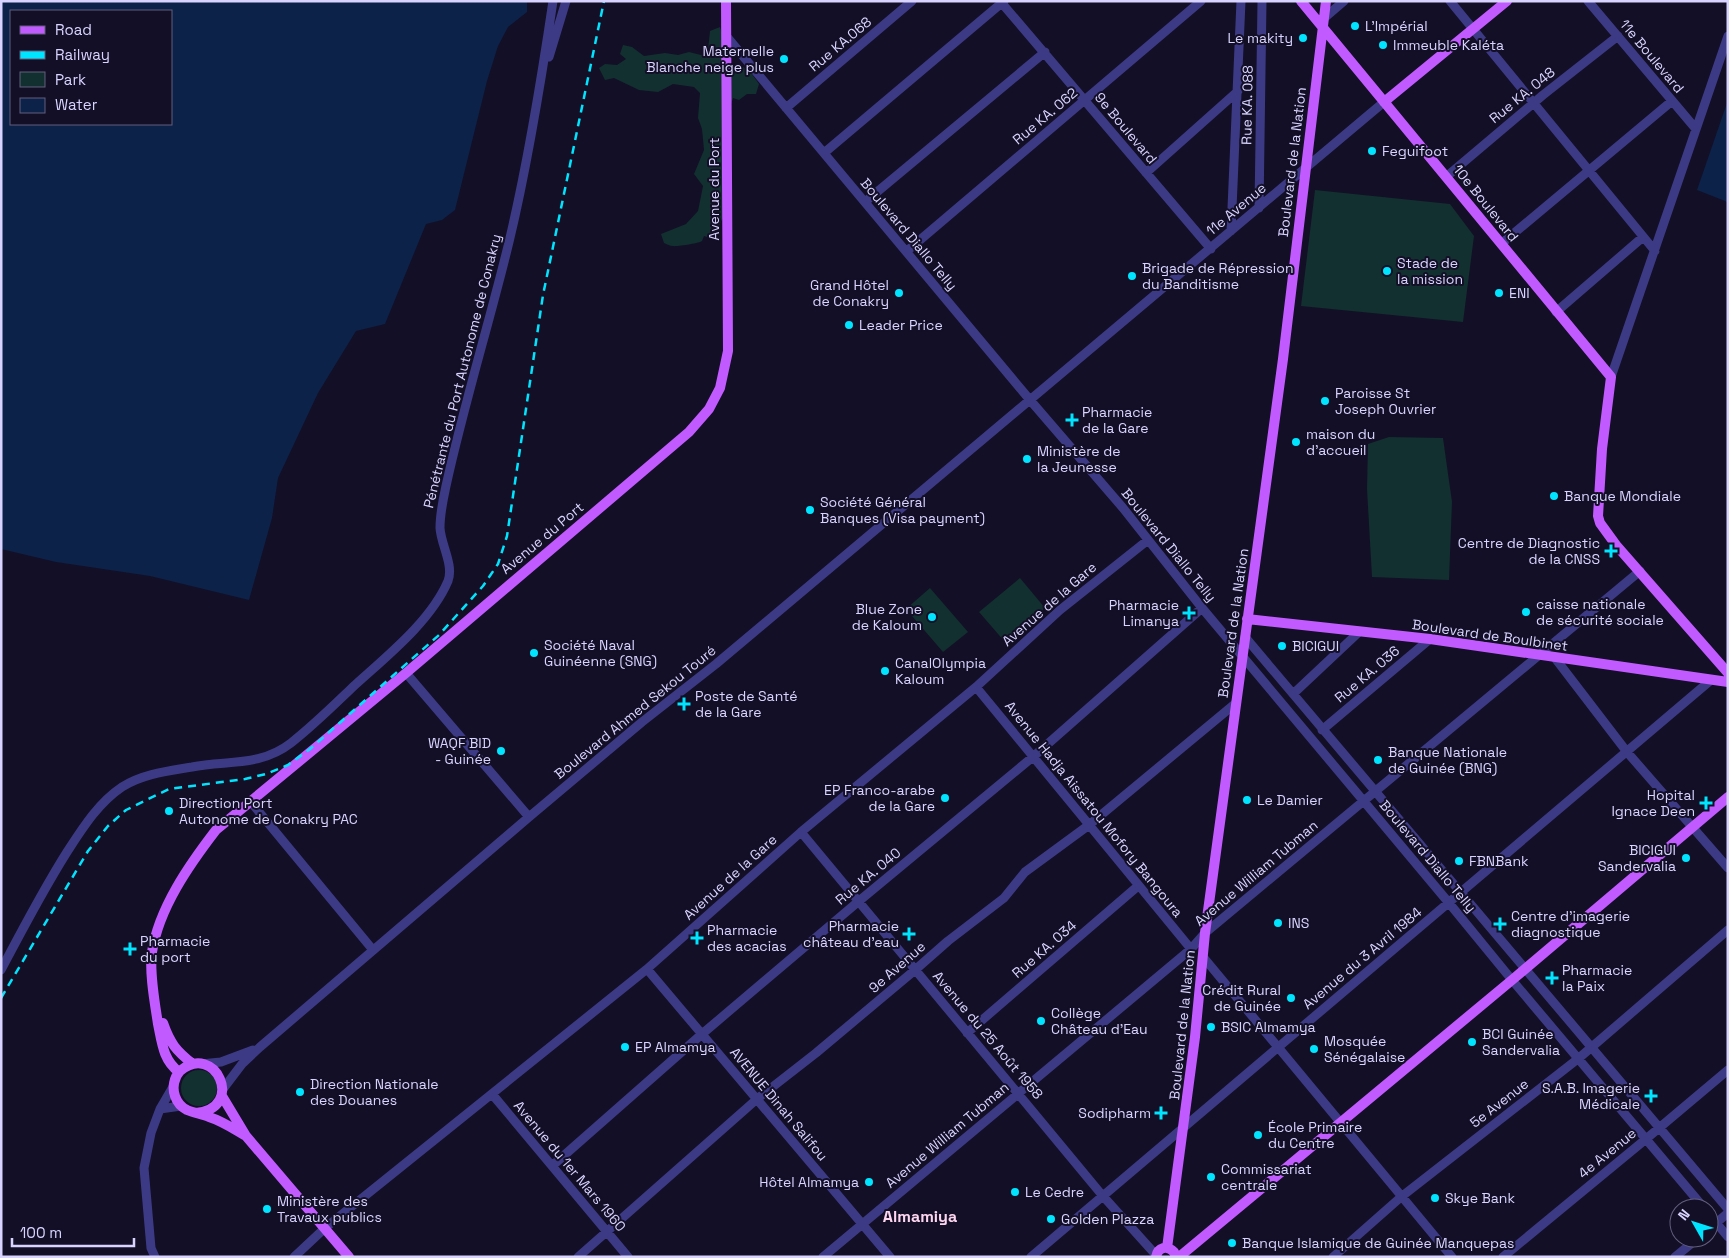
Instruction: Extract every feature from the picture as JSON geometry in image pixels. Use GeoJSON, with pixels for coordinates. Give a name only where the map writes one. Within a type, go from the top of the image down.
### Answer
{"type":"FeatureCollection","features":[{"type":"Feature","properties":{"kind":"main road","name":"Avenue du Port"},"geometry":{"type":"LineString","coordinates":[[179,1072],[168,1061],[163,1048],[154,998],[152,953],[160,923],[179,884],[197,854],[216,830],[406,673],[689,432],[710,409],[720,388],[728,351],[728,37],[726,1]]}},
{"type":"Feature","properties":{"kind":"main road","name":"10e Boulevard"},"geometry":{"type":"LineString","coordinates":[[1301,1],[1322,22],[1384,102],[1611,377]]}},
{"type":"Feature","properties":{"kind":"main road","name":"Boulevard de la Nation"},"geometry":{"type":"LineString","coordinates":[[1167,1248],[1184,1127],[1204,958],[1205,933],[1283,359],[1326,1]]}},
{"type":"Feature","properties":{"kind":"main road","name":"11e Avenue"},"geometry":{"type":"LineString","coordinates":[[1384,102],[1507,1]]}},
{"type":"Feature","properties":{"kind":"main road"},"geometry":{"type":"LineString","coordinates":[[1611,377],[1602,449],[1598,516],[1600,524],[1728,673]]}},
{"type":"Feature","properties":{"kind":"main road","name":"Boulevard de Boulbinet"},"geometry":{"type":"LineString","coordinates":[[1247,619],[1430,639],[1728,682]]}},
{"type":"Feature","properties":{"kind":"main road"},"geometry":{"type":"LineString","coordinates":[[1156,1256],[1160,1248],[1167,1248],[1178,1257],[1340,1124],[1728,797]]}},
{"type":"Feature","properties":{"kind":"main road","name":"Avenue du Port"},"geometry":{"type":"LineString","coordinates":[[154,998],[169,1038],[178,1053],[197,1064]]}},
{"type":"Feature","properties":{"kind":"main road"},"geometry":{"type":"LineString","coordinates":[[246,1136],[211,1117],[181,1106],[174,1092],[174,1085],[179,1072],[186,1066],[197,1064],[208,1066],[214,1070],[219,1076],[222,1092],[246,1136],[349,1257]]}},
{"type":"Feature","properties":{"kind":"main road"},"geometry":{"type":"LineString","coordinates":[[196,1113],[205,1112],[212,1108],[218,1102],[222,1092]]}},
{"type":"Feature","properties":{"kind":"street"},"geometry":{"type":"LineString","coordinates":[[540,83],[553,1]]}},
{"type":"Feature","properties":{"kind":"street"},"geometry":{"type":"LineString","coordinates":[[540,83],[565,1]]}},
{"type":"Feature","properties":{"kind":"street","name":"Rue KA.068"},"geometry":{"type":"LineString","coordinates":[[786,108],[912,1]]}},
{"type":"Feature","properties":{"kind":"street","name":"Rue KA. 062"},"geometry":{"type":"LineString","coordinates":[[907,251],[1201,1]]}},
{"type":"Feature","properties":{"kind":"street"},"geometry":{"type":"LineString","coordinates":[[1231,231],[1241,1]]}},
{"type":"Feature","properties":{"kind":"street","name":"Rue KA. 088"},"geometry":{"type":"LineString","coordinates":[[1259,208],[1262,1]]}},
{"type":"Feature","properties":{"kind":"street"},"geometry":{"type":"LineString","coordinates":[[1322,22],[1344,1]]}},
{"type":"Feature","properties":{"kind":"street"},"geometry":{"type":"LineString","coordinates":[[1450,1],[1655,251]]}},
{"type":"Feature","properties":{"kind":"street","name":"11e Boulevard"},"geometry":{"type":"LineString","coordinates":[[1588,1],[1696,129]]}},
{"type":"Feature","properties":{"kind":"street"},"geometry":{"type":"LineString","coordinates":[[824,153],[1002,2]]}},
{"type":"Feature","properties":{"kind":"street","name":"9e Boulevard"},"geometry":{"type":"LineString","coordinates":[[1002,2],[1211,249]]}},
{"type":"Feature","properties":{"kind":"street","name":"Rue KA. 048"},"geometry":{"type":"LineString","coordinates":[[1446,177],[1533,102],[1618,36]]}},
{"type":"Feature","properties":{"kind":"street"},"geometry":{"type":"LineString","coordinates":[[1611,377],[1728,36]]}},
{"type":"Feature","properties":{"kind":"street","name":"Boulevard Diallo Telly"},"geometry":{"type":"LineString","coordinates":[[728,37],[1696,1198]]}},
{"type":"Feature","properties":{"kind":"street"},"geometry":{"type":"LineString","coordinates":[[865,202],[1045,52]]}},
{"type":"Feature","properties":{"kind":"street","name":"Pénétrante du Port Autonome de Conakry"},"geometry":{"type":"LineString","coordinates":[[1,970],[43,890],[79,833],[105,800],[123,786],[141,777],[196,766],[242,763],[267,756],[288,745],[388,655],[430,612],[450,578],[450,567],[442,544],[440,515],[449,471],[509,240],[540,83]]}},
{"type":"Feature","properties":{"kind":"street"},"geometry":{"type":"LineString","coordinates":[[1146,172],[1238,91]]}},
{"type":"Feature","properties":{"kind":"street"},"geometry":{"type":"LineString","coordinates":[[1501,244],[1672,101]]}},
{"type":"Feature","properties":{"kind":"street","name":"11e Avenue"},"geometry":{"type":"LineString","coordinates":[[1030,400],[1384,102]]}},
{"type":"Feature","properties":{"kind":"street"},"geometry":{"type":"LineString","coordinates":[[1556,312],[1643,237]]}},
{"type":"Feature","properties":{"kind":"street","name":"Boulevard Ahmed Sekou Touré"},"geometry":{"type":"LineString","coordinates":[[222,1092],[242,1064],[260,1047],[373,950],[642,722],[723,658],[1030,400]]}},
{"type":"Feature","properties":{"kind":"street","name":"Avenue de la Gare"},"geometry":{"type":"LineString","coordinates":[[294,1257],[325,1228],[647,969],[801,832],[976,687],[1060,610],[1148,540]]}},
{"type":"Feature","properties":{"kind":"street","name":"Avenue William Tubman"},"geometry":{"type":"LineString","coordinates":[[824,1257],[1191,948],[1205,933],[1363,800],[1376,792],[1640,571]]}},
{"type":"Feature","properties":{"kind":"street","name":"Rue KA. 040"},"geometry":{"type":"LineString","coordinates":[[552,1166],[702,1034],[1034,756],[1202,608]]}},
{"type":"Feature","properties":{"kind":"street"},"geometry":{"type":"LineString","coordinates":[[1293,694],[1359,632]]}},
{"type":"Feature","properties":{"kind":"street","name":"Boulevard Diallo Telly"},"geometry":{"type":"LineString","coordinates":[[1245,637],[1728,1209]]}},
{"type":"Feature","properties":{"kind":"street","name":"Rue KA. 036"},"geometry":{"type":"LineString","coordinates":[[1322,730],[1430,639]]}},
{"type":"Feature","properties":{"kind":"street"},"geometry":{"type":"LineString","coordinates":[[1555,658],[1627,752],[1728,868]]}},
{"type":"Feature","properties":{"kind":"street"},"geometry":{"type":"LineString","coordinates":[[406,673],[529,817]]}},
{"type":"Feature","properties":{"kind":"street","name":"Avenue du 3 Avril 1984"},"geometry":{"type":"LineString","coordinates":[[1031,1257],[1712,680]]}},
{"type":"Feature","properties":{"kind":"street","name":"Avenue Hadja Aissatou Mofory Bangoura"},"geometry":{"type":"LineString","coordinates":[[976,687],[1191,948]]}},
{"type":"Feature","properties":{"kind":"street","name":"9e Avenue"},"geometry":{"type":"LineString","coordinates":[[578,1257],[757,1099],[816,1053],[948,941],[1004,898],[1025,872],[1089,825],[1236,703]]}},
{"type":"Feature","properties":{"kind":"street"},"geometry":{"type":"LineString","coordinates":[[250,801],[373,950]]}},
{"type":"Feature","properties":{"kind":"street","name":"Avenue du 25 Août 1958"},"geometry":{"type":"LineString","coordinates":[[801,832],[1102,1195],[1156,1256]]}},
{"type":"Feature","properties":{"kind":"street","name":"Rue KA. 034"},"geometry":{"type":"LineString","coordinates":[[968,1033],[1138,886]]}},
{"type":"Feature","properties":{"kind":"street","name":"5e Avenue"},"geometry":{"type":"LineString","coordinates":[[1333,1257],[1401,1196],[1579,1058],[1728,930]]}},
{"type":"Feature","properties":{"kind":"street"},"geometry":{"type":"LineString","coordinates":[[1204,958],[1452,1257]]}},
{"type":"Feature","properties":{"kind":"street","name":"AVENUE Dinah Salifou"},"geometry":{"type":"LineString","coordinates":[[647,969],[890,1257]]}},
{"type":"Feature","properties":{"kind":"street","name":"Boulevard Ahmed Sekou Touré"},"geometry":{"type":"LineString","coordinates":[[197,1064],[221,1062],[260,1047]]}},
{"type":"Feature","properties":{"kind":"street","name":"4e Avenue"},"geometry":{"type":"LineString","coordinates":[[1503,1257],[1728,1070]]}},
{"type":"Feature","properties":{"kind":"street"},"geometry":{"type":"LineString","coordinates":[[155,1257],[151,1248],[144,1168],[147,1147],[160,1109],[174,1085]]}},
{"type":"Feature","properties":{"kind":"street","name":"Avenue du 1er Mars 1960"},"geometry":{"type":"LineString","coordinates":[[492,1094],[628,1257]]}},
{"type":"Feature","properties":{"kind":"street"},"geometry":{"type":"LineString","coordinates":[[160,1109],[181,1106]]}},
{"type":"Feature","properties":{"kind":"street"},"geometry":{"type":"LineString","coordinates":[[1675,1257],[1686,1248]]}},
{"type":"Feature","properties":{"kind":"green space"},"geometry":{"type":"Polygon","coordinates":[[[720,27],[731,66],[731,75],[742,66],[751,73],[759,84],[756,94],[747,94],[739,100],[733,98],[730,108],[723,217],[715,235],[704,236],[702,241],[697,243],[671,246],[664,243],[661,234],[686,224],[698,211],[703,186],[694,174],[704,150],[702,129],[698,118],[700,93],[694,87],[673,84],[658,92],[639,90],[614,78],[605,80],[599,68],[605,64],[617,65],[626,59],[620,54],[623,45],[632,47],[644,56],[665,53],[678,55],[689,52],[701,55],[708,50],[710,31],[720,27]]]}},
{"type":"Feature","properties":{"kind":"green space","name":"Stade de la mission"},"geometry":{"type":"Polygon","coordinates":[[[1315,190],[1450,204],[1474,236],[1463,322],[1301,306],[1315,190]]]}},
{"type":"Feature","properties":{"kind":"green space"},"geometry":{"type":"Polygon","coordinates":[[[1389,437],[1443,438],[1452,502],[1449,580],[1372,577],[1367,489],[1368,444],[1389,437]]]}},
{"type":"Feature","properties":{"kind":"green space"},"geometry":{"type":"Polygon","coordinates":[[[1020,578],[1045,608],[1005,642],[979,612],[1020,578]]]}},
{"type":"Feature","properties":{"kind":"green space"},"geometry":{"type":"Polygon","coordinates":[[[930,588],[968,632],[943,652],[906,609],[930,588]]]}},
{"type":"Feature","properties":{"kind":"green space"},"geometry":{"type":"Polygon","coordinates":[[[199,1070],[212,1075],[217,1088],[212,1101],[199,1106],[186,1101],[181,1088],[186,1075],[199,1070]]]}},
{"type":"Feature","properties":{"kind":"water"},"geometry":{"type":"Polygon","coordinates":[[[1,1],[527,1],[527,12],[508,27],[498,46],[487,81],[455,210],[442,220],[426,224],[385,324],[356,331],[318,393],[278,478],[272,518],[249,600],[150,576],[56,562],[1,549],[1,1]]]}},
{"type":"Feature","properties":{"kind":"water"},"geometry":{"type":"Polygon","coordinates":[[[1728,100],[1728,203],[1697,190],[1728,100]]]}},
{"type":"Feature","properties":{"kind":"railway"},"geometry":{"type":"LineString","coordinates":[[1,998],[88,851],[108,826],[126,810],[169,789],[245,779],[266,774],[288,765],[310,749],[439,635],[483,586],[498,564],[507,536],[543,295],[604,1]]}},
{"type":"Feature","properties":{"kind":"place","name":"L'Impérial"},"geometry":{"type":"Point","coordinates":[1355,26]}},
{"type":"Feature","properties":{"kind":"place","name":"Le makity"},"geometry":{"type":"Point","coordinates":[1303,38]}},
{"type":"Feature","properties":{"kind":"place","name":"Immeuble Kaléta"},"geometry":{"type":"Point","coordinates":[1383,45]}},
{"type":"Feature","properties":{"kind":"place","name":"Maternelle Blanche neige plus"},"geometry":{"type":"Point","coordinates":[784,59]}},
{"type":"Feature","properties":{"kind":"place","name":"Feguifoot"},"geometry":{"type":"Point","coordinates":[1372,151]}},
{"type":"Feature","properties":{"kind":"place","name":"Stade de la mission"},"geometry":{"type":"Point","coordinates":[1387,271]}},
{"type":"Feature","properties":{"kind":"place","name":"Brigade de Répression du Banditisme"},"geometry":{"type":"Point","coordinates":[1132,276]}},
{"type":"Feature","properties":{"kind":"place","name":"Grand Hôtel de Conakry"},"geometry":{"type":"Point","coordinates":[899,293]}},
{"type":"Feature","properties":{"kind":"place","name":"ENI"},"geometry":{"type":"Point","coordinates":[1499,293]}},
{"type":"Feature","properties":{"kind":"place","name":"Leader Price"},"geometry":{"type":"Point","coordinates":[849,325]}},
{"type":"Feature","properties":{"kind":"place","name":"Paroisse St Joseph Ouvrier"},"geometry":{"type":"Point","coordinates":[1325,401]}},
{"type":"Feature","properties":{"kind":"place","name":"Pharmacie de la Gare"},"geometry":{"type":"Point","coordinates":[1072,420]}},
{"type":"Feature","properties":{"kind":"place","name":"maison du d’accueil"},"geometry":{"type":"Point","coordinates":[1296,442]}},
{"type":"Feature","properties":{"kind":"place","name":"Ministère de la Jeunesse"},"geometry":{"type":"Point","coordinates":[1027,459]}},
{"type":"Feature","properties":{"kind":"place","name":"Banque Mondiale"},"geometry":{"type":"Point","coordinates":[1554,496]}},
{"type":"Feature","properties":{"kind":"place","name":"Société Général Banques (Visa payment)"},"geometry":{"type":"Point","coordinates":[810,510]}},
{"type":"Feature","properties":{"kind":"place","name":"Centre de Diagnostic de la CNSS"},"geometry":{"type":"Point","coordinates":[1611,551]}},
{"type":"Feature","properties":{"kind":"place","name":"caisse nationale de sécurité sociale"},"geometry":{"type":"Point","coordinates":[1526,612]}},
{"type":"Feature","properties":{"kind":"place","name":"Pharmacie Limanya"},"geometry":{"type":"Point","coordinates":[1189,613]}},
{"type":"Feature","properties":{"kind":"place","name":"Blue Zone de Kaloum"},"geometry":{"type":"Point","coordinates":[932,617]}},
{"type":"Feature","properties":{"kind":"place","name":"BICIGUI"},"geometry":{"type":"Point","coordinates":[1282,646]}},
{"type":"Feature","properties":{"kind":"place","name":"Société Naval Guinéenne (SNG)"},"geometry":{"type":"Point","coordinates":[534,653]}},
{"type":"Feature","properties":{"kind":"place","name":"CanalOlympia Kaloum"},"geometry":{"type":"Point","coordinates":[885,671]}},
{"type":"Feature","properties":{"kind":"place","name":"Poste de Santé de la Gare"},"geometry":{"type":"Point","coordinates":[684,704]}},
{"type":"Feature","properties":{"kind":"place","name":"WAQF BID - Guinée"},"geometry":{"type":"Point","coordinates":[501,751]}},
{"type":"Feature","properties":{"kind":"place","name":"Banque Nationale de Guinée (BNG)"},"geometry":{"type":"Point","coordinates":[1378,760]}},
{"type":"Feature","properties":{"kind":"place","name":"EP Franco-arabe de la Gare"},"geometry":{"type":"Point","coordinates":[945,798]}},
{"type":"Feature","properties":{"kind":"place","name":"Le Damier"},"geometry":{"type":"Point","coordinates":[1247,800]}},
{"type":"Feature","properties":{"kind":"place","name":"Hopital Ignace Deen"},"geometry":{"type":"Point","coordinates":[1706,803]}},
{"type":"Feature","properties":{"kind":"place","name":"Direction Port Autonome de Conakry PAC"},"geometry":{"type":"Point","coordinates":[169,811]}},
{"type":"Feature","properties":{"kind":"place","name":"BICIGUI Sandervalia"},"geometry":{"type":"Point","coordinates":[1686,858]}},
{"type":"Feature","properties":{"kind":"place","name":"FBNBank"},"geometry":{"type":"Point","coordinates":[1459,861]}},
{"type":"Feature","properties":{"kind":"place","name":"INS"},"geometry":{"type":"Point","coordinates":[1278,923]}},
{"type":"Feature","properties":{"kind":"place","name":"Centre d'imagerie diagnostique"},"geometry":{"type":"Point","coordinates":[1500,924]}},
{"type":"Feature","properties":{"kind":"place","name":"Pharmacie château d'eau"},"geometry":{"type":"Point","coordinates":[909,934]}},
{"type":"Feature","properties":{"kind":"place","name":"Pharmacie des acacias"},"geometry":{"type":"Point","coordinates":[697,938]}},
{"type":"Feature","properties":{"kind":"place","name":"Pharmacie du port"},"geometry":{"type":"Point","coordinates":[130,949]}},
{"type":"Feature","properties":{"kind":"place","name":"Pharmacie la Paix"},"geometry":{"type":"Point","coordinates":[1552,978]}},
{"type":"Feature","properties":{"kind":"place","name":"Crédit Rural de Guinée"},"geometry":{"type":"Point","coordinates":[1291,998]}},
{"type":"Feature","properties":{"kind":"place","name":"Collège Château d'Eau"},"geometry":{"type":"Point","coordinates":[1041,1021]}},
{"type":"Feature","properties":{"kind":"place","name":"BSIC Almamya"},"geometry":{"type":"Point","coordinates":[1211,1027]}},
{"type":"Feature","properties":{"kind":"place","name":"BCI Guinée Sandervalia"},"geometry":{"type":"Point","coordinates":[1472,1042]}},
{"type":"Feature","properties":{"kind":"place","name":"EP Almamya"},"geometry":{"type":"Point","coordinates":[625,1047]}},
{"type":"Feature","properties":{"kind":"place","name":"Mosquée Sénégalaise"},"geometry":{"type":"Point","coordinates":[1314,1049]}},
{"type":"Feature","properties":{"kind":"place","name":"Direction Nationale des Douanes"},"geometry":{"type":"Point","coordinates":[300,1092]}},
{"type":"Feature","properties":{"kind":"place","name":"S.A.B. Imagerie Médicale"},"geometry":{"type":"Point","coordinates":[1651,1096]}},
{"type":"Feature","properties":{"kind":"place","name":"Sodipharm"},"geometry":{"type":"Point","coordinates":[1161,1113]}},
{"type":"Feature","properties":{"kind":"place","name":"École Primaire du Centre"},"geometry":{"type":"Point","coordinates":[1258,1135]}},
{"type":"Feature","properties":{"kind":"place","name":"Commissariat centrale"},"geometry":{"type":"Point","coordinates":[1211,1177]}},
{"type":"Feature","properties":{"kind":"place","name":"Hôtel Almamya"},"geometry":{"type":"Point","coordinates":[869,1182]}},
{"type":"Feature","properties":{"kind":"place","name":"Le Cedre"},"geometry":{"type":"Point","coordinates":[1015,1192]}},
{"type":"Feature","properties":{"kind":"place","name":"Skye Bank"},"geometry":{"type":"Point","coordinates":[1435,1198]}},
{"type":"Feature","properties":{"kind":"place","name":"Ministère des Travaux publics"},"geometry":{"type":"Point","coordinates":[267,1209]}},
{"type":"Feature","properties":{"kind":"place","name":"Golden Plazza"},"geometry":{"type":"Point","coordinates":[1051,1219]}},
{"type":"Feature","properties":{"kind":"place","name":"Banque Islamique de Guinée Manquepas"},"geometry":{"type":"Point","coordinates":[1232,1243]}},
{"type":"Feature","properties":{"kind":"district","name":"Almamiya"},"geometry":{"type":"Point","coordinates":[920,1216]}}]}
